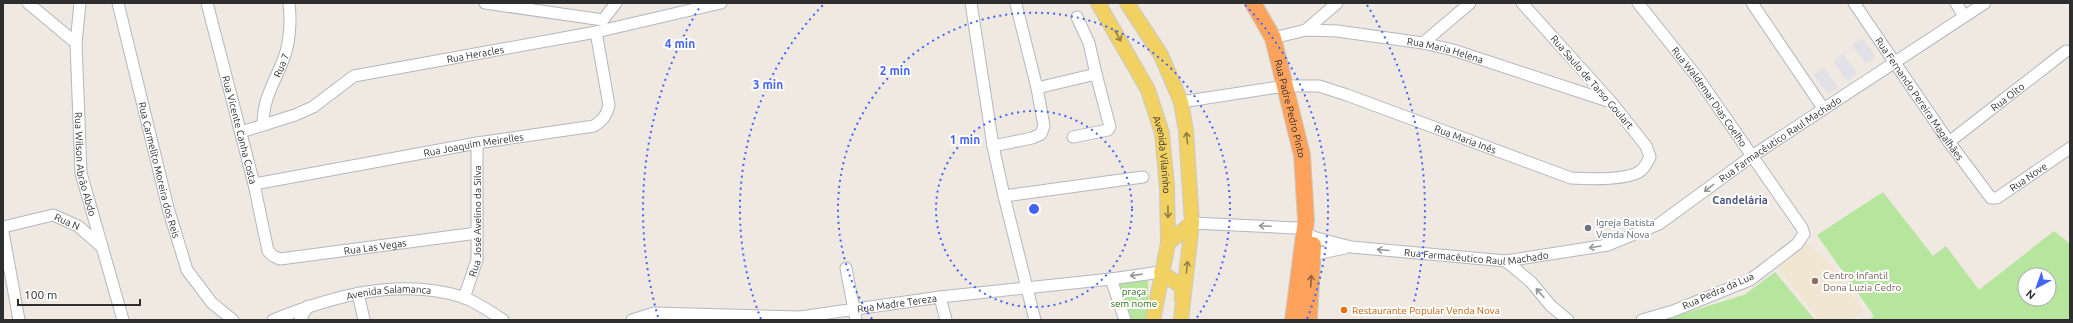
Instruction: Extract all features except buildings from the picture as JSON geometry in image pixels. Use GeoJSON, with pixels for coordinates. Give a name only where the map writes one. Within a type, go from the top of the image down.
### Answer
{"type":"FeatureCollection","features":[{"type":"Feature","properties":{"kind":"highway","name":"Rua Padre Pedro Pinto"},"geometry":{"type":"LineString","coordinates":[[1253,3],[1272,38],[1302,155],[1308,229],[1309,320]]}},
{"type":"Feature","properties":{"kind":"highway","name":"Rua Padre Pedro Pinto"},"geometry":{"type":"LineString","coordinates":[[1293,320],[1296,296],[1308,255]]}},
{"type":"Feature","properties":{"kind":"main road","name":"Avenida Vilarinho"},"geometry":{"type":"LineString","coordinates":[[1098,3],[1148,90],[1162,133],[1168,187],[1168,243],[1161,272],[1153,320]]}},
{"type":"Feature","properties":{"kind":"main road"},"geometry":{"type":"LineString","coordinates":[[1127,3],[1161,55],[1181,102],[1189,158],[1192,223],[1181,316]]}},
{"type":"Feature","properties":{"kind":"main road"},"geometry":{"type":"LineString","coordinates":[[1168,243],[1192,223]]}},
{"type":"Feature","properties":{"kind":"main road"},"geometry":{"type":"LineString","coordinates":[[1161,272],[1182,288],[1181,316]]}},
{"type":"Feature","properties":{"kind":"street"},"geometry":{"type":"LineString","coordinates":[[28,3],[76,43]]}},
{"type":"Feature","properties":{"kind":"street","name":"Rua Wilson Abrão Abdo"},"geometry":{"type":"LineString","coordinates":[[80,3],[76,43],[81,173],[123,320]]}},
{"type":"Feature","properties":{"kind":"street","name":"Rua Carmelito Moreira dos Reis"},"geometry":{"type":"LineString","coordinates":[[118,3],[168,208],[188,270],[212,303],[233,320]]}},
{"type":"Feature","properties":{"kind":"street","name":"Rua Vicente Canha Costa"},"geometry":{"type":"LineString","coordinates":[[207,3],[254,184],[268,251],[273,256]]}},
{"type":"Feature","properties":{"kind":"street","name":"Rua 7"},"geometry":{"type":"LineString","coordinates":[[263,125],[263,108],[286,54],[290,15],[289,3]]}},
{"type":"Feature","properties":{"kind":"street"},"geometry":{"type":"LineString","coordinates":[[485,3],[606,25],[616,3]]}},
{"type":"Feature","properties":{"kind":"street","name":"Rua Heracles"},"geometry":{"type":"LineString","coordinates":[[241,132],[295,115],[313,107],[354,76],[596,32],[606,25],[721,3]]}},
{"type":"Feature","properties":{"kind":"street"},"geometry":{"type":"LineString","coordinates":[[971,3],[993,146],[1035,320]]}},
{"type":"Feature","properties":{"kind":"street"},"geometry":{"type":"LineString","coordinates":[[1306,30],[1337,3]]}},
{"type":"Feature","properties":{"kind":"street"},"geometry":{"type":"LineString","coordinates":[[1423,43],[1470,3]]}},
{"type":"Feature","properties":{"kind":"street","name":"Rua Saulo de Tarso Goulart"},"geometry":{"type":"LineString","coordinates":[[1522,3],[1612,102],[1646,146],[1650,157],[1646,166]]}},
{"type":"Feature","properties":{"kind":"street","name":"Rua Waldemar Dias Coelho"},"geometry":{"type":"LineString","coordinates":[[1638,3],[1698,78],[1802,228],[1804,234]]}},
{"type":"Feature","properties":{"kind":"street"},"geometry":{"type":"LineString","coordinates":[[1752,3],[1823,108]]}},
{"type":"Feature","properties":{"kind":"street","name":"Rua Fernando Pereira Magalhães"},"geometry":{"type":"LineString","coordinates":[[1854,3],[1986,194]]}},
{"type":"Feature","properties":{"kind":"street"},"geometry":{"type":"LineString","coordinates":[[1956,3],[1964,16]]}},
{"type":"Feature","properties":{"kind":"street","name":"Rua Farmacêutico Raul Machado"},"geometry":{"type":"LineString","coordinates":[[1308,255],[1351,247],[1506,261],[1608,245],[1659,224],[1752,156],[1984,3]]}},
{"type":"Feature","properties":{"kind":"street"},"geometry":{"type":"LineString","coordinates":[[993,146],[1032,138],[1041,134],[1044,126],[1037,88],[1016,4]]}},
{"type":"Feature","properties":{"kind":"street"},"geometry":{"type":"LineString","coordinates":[[1073,137],[1108,130],[1110,127],[1089,44],[1078,17]]}},
{"type":"Feature","properties":{"kind":"street","name":"Rua Maria Helena"},"geometry":{"type":"LineString","coordinates":[[1272,38],[1306,30],[1337,31],[1423,43],[1452,50],[1612,102]]}},
{"type":"Feature","properties":{"kind":"street","name":"Rua Joaquim Meirelles"},"geometry":{"type":"LineString","coordinates":[[254,184],[477,143],[594,126],[602,120],[607,113],[609,105],[596,32]]}},
{"type":"Feature","properties":{"kind":"street","name":"Rua Oito"},"geometry":{"type":"LineString","coordinates":[[1949,142],[2066,51]]}},
{"type":"Feature","properties":{"kind":"street"},"geometry":{"type":"LineString","coordinates":[[1037,88],[1096,74]]}},
{"type":"Feature","properties":{"kind":"street","name":"Rua Maria Inês"},"geometry":{"type":"LineString","coordinates":[[1181,102],[1285,86],[1319,86],[1571,178],[1594,180],[1638,172],[1646,166]]}},
{"type":"Feature","properties":{"kind":"street","name":"Rua José Avelino da Silva"},"geometry":{"type":"LineString","coordinates":[[464,298],[477,260],[477,143]]}},
{"type":"Feature","properties":{"kind":"street","name":"Rua Nove"},"geometry":{"type":"LineString","coordinates":[[1986,194],[1991,198],[1997,198],[2070,148]]}},
{"type":"Feature","properties":{"kind":"street"},"geometry":{"type":"LineString","coordinates":[[1004,196],[1143,177]]}},
{"type":"Feature","properties":{"kind":"street","name":"Rua N"},"geometry":{"type":"LineString","coordinates":[[3,227],[53,215],[78,226],[102,247]]}},
{"type":"Feature","properties":{"kind":"street","name":"Rua Farmacêutico Raul Machado"},"geometry":{"type":"LineString","coordinates":[[1192,223],[1308,229],[1351,247]]}},
{"type":"Feature","properties":{"kind":"street"},"geometry":{"type":"LineString","coordinates":[[3,232],[19,320]]}},
{"type":"Feature","properties":{"kind":"street","name":"Rua Las Vegas"},"geometry":{"type":"LineString","coordinates":[[273,256],[280,259],[477,233]]}},
{"type":"Feature","properties":{"kind":"street","name":"Rua Pedra da Lua"},"geometry":{"type":"LineString","coordinates":[[1642,320],[1673,311],[1750,280],[1797,244],[1804,234]]}},
{"type":"Feature","properties":{"kind":"street"},"geometry":{"type":"LineString","coordinates":[[1506,261],[1531,282],[1551,306],[1568,320]]}},
{"type":"Feature","properties":{"kind":"street"},"geometry":{"type":"LineString","coordinates":[[846,268],[855,315]]}},
{"type":"Feature","properties":{"kind":"street","name":"Rua Madre Tereza"},"geometry":{"type":"LineString","coordinates":[[632,320],[654,313],[800,317],[855,315],[940,297],[1111,279],[1161,272]]}},
{"type":"Feature","properties":{"kind":"street"},"geometry":{"type":"LineString","coordinates":[[1111,279],[1125,320]]}},
{"type":"Feature","properties":{"kind":"street","name":"Avenida Salamanca"},"geometry":{"type":"LineString","coordinates":[[273,320],[308,306],[358,293],[390,289],[424,289],[464,298],[503,320]]}},
{"type":"Feature","properties":{"kind":"street"},"geometry":{"type":"LineString","coordinates":[[358,293],[364,320]]}},
{"type":"Feature","properties":{"kind":"street"},"geometry":{"type":"LineString","coordinates":[[1296,296],[1301,320]]}},
{"type":"Feature","properties":{"kind":"street"},"geometry":{"type":"LineString","coordinates":[[940,297],[946,320]]}},
{"type":"Feature","properties":{"kind":"street"},"geometry":{"type":"LineString","coordinates":[[300,320],[308,306]]}},
{"type":"Feature","properties":{"kind":"street"},"geometry":{"type":"LineString","coordinates":[[1551,306],[1554,320]]}},
{"type":"Feature","properties":{"kind":"shaded area"},"geometry":{"type":"Polygon","coordinates":[[[1862,38],[1876,57],[1866,64],[1852,45],[1862,38]]]}},
{"type":"Feature","properties":{"kind":"shaded area"},"geometry":{"type":"Polygon","coordinates":[[[1843,54],[1857,73],[1847,81],[1833,62],[1843,54]]]}},
{"type":"Feature","properties":{"kind":"shaded area"},"geometry":{"type":"Polygon","coordinates":[[[1824,68],[1838,87],[1828,94],[1814,75],[1824,68]]]}},
{"type":"Feature","properties":{"kind":"shaded area"},"geometry":{"type":"Polygon","coordinates":[[[1807,243],[1829,263],[1864,311],[1852,320],[1819,320],[1778,268],[1807,243]]]}},
{"type":"Feature","properties":{"kind":"green space"},"geometry":{"type":"Polygon","coordinates":[[[1883,192],[1933,256],[1946,246],[1979,290],[2054,231],[2070,244],[2070,320],[1869,320],[1874,316],[1817,235],[1883,192]]]}},
{"type":"Feature","properties":{"kind":"green space"},"geometry":{"type":"Polygon","coordinates":[[[1775,272],[1815,320],[1662,320],[1744,295],[1775,272]]]}},
{"type":"Feature","properties":{"kind":"green space","name":"praça sem nome"},"geometry":{"type":"Polygon","coordinates":[[[1148,278],[1149,320],[1127,320],[1114,281],[1148,278]]]}},
{"type":"Feature","properties":{"kind":"place","name":"Igreja Batista Venda Nova"},"geometry":{"type":"Point","coordinates":[1588,228]}},
{"type":"Feature","properties":{"kind":"place","name":"Centro Infantil Dona Luzia Cedro"},"geometry":{"type":"Point","coordinates":[1815,281]}},
{"type":"Feature","properties":{"kind":"place","name":"Restaurante Popular Venda Nova"},"geometry":{"type":"Point","coordinates":[1344,310]}},
{"type":"Feature","properties":{"kind":"district","name":"Candelária"},"geometry":{"type":"Point","coordinates":[1740,200]}}]}
